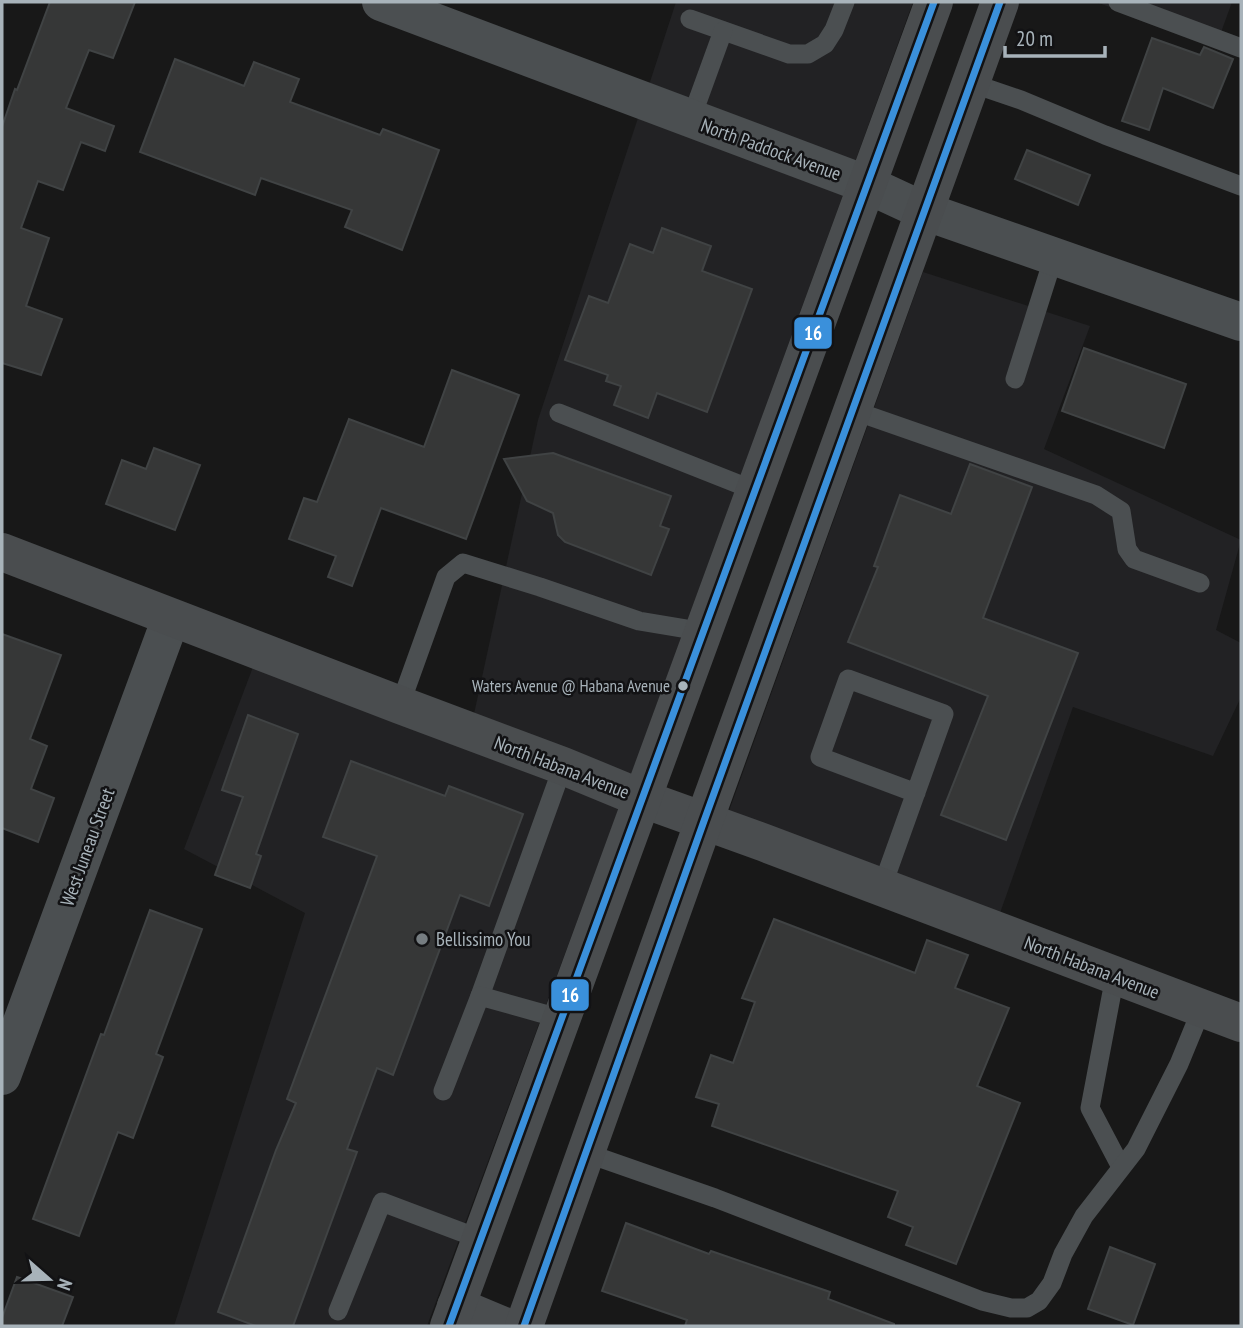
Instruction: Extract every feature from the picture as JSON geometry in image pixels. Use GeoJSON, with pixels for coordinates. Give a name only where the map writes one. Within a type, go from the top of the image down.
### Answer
{"type":"FeatureCollection","features":[{"type":"Feature","properties":{"kind":"main road"},"geometry":{"type":"LineString","coordinates":[[504,1326],[453,1316],[934,2]]}},
{"type":"Feature","properties":{"kind":"main road"},"geometry":{"type":"LineString","coordinates":[[524,1326],[1000,2]]}},
{"type":"Feature","properties":{"kind":"main road","name":"North Habana Avenue"},"geometry":{"type":"LineString","coordinates":[[2,552],[643,799],[1241,1023]]}},
{"type":"Feature","properties":{"kind":"street","name":"North Paddock Avenue"},"geometry":{"type":"LineString","coordinates":[[381,2],[868,186],[924,211],[1241,322]]}},
{"type":"Feature","properties":{"kind":"street","name":"West Juneau Street"},"geometry":{"type":"LineString","coordinates":[[2,1076],[172,618]]}},
{"type":"Feature","properties":{"kind":"lane"},"geometry":{"type":"LineString","coordinates":[[690,19],[789,54],[808,54],[825,44],[834,30],[845,2]]}},
{"type":"Feature","properties":{"kind":"lane"},"geometry":{"type":"LineString","coordinates":[[1118,2],[1241,48]]}},
{"type":"Feature","properties":{"kind":"lane"},"geometry":{"type":"LineString","coordinates":[[691,119],[723,31]]}},
{"type":"Feature","properties":{"kind":"lane"},"geometry":{"type":"LineString","coordinates":[[971,83],[1241,186]]}},
{"type":"Feature","properties":{"kind":"lane"},"geometry":{"type":"LineString","coordinates":[[1015,379],[1054,257]]}},
{"type":"Feature","properties":{"kind":"lane"},"geometry":{"type":"LineString","coordinates":[[852,410],[1096,495],[1121,511],[1127,549],[1134,559],[1199,583]]}},
{"type":"Feature","properties":{"kind":"lane"},"geometry":{"type":"LineString","coordinates":[[559,413],[756,491]]}},
{"type":"Feature","properties":{"kind":"lane"},"geometry":{"type":"LineString","coordinates":[[400,705],[446,577],[463,563],[639,621],[705,632]]}},
{"type":"Feature","properties":{"kind":"lane"},"geometry":{"type":"LineString","coordinates":[[882,887],[916,793],[944,714],[848,679],[820,757],[916,793]]}},
{"type":"Feature","properties":{"kind":"lane"},"geometry":{"type":"LineString","coordinates":[[443,1091],[563,766]]}},
{"type":"Feature","properties":{"kind":"lane"},"geometry":{"type":"LineString","coordinates":[[1115,976],[1090,1108],[1121,1167]]}},
{"type":"Feature","properties":{"kind":"lane"},"geometry":{"type":"LineString","coordinates":[[480,996],[562,1020]]}},
{"type":"Feature","properties":{"kind":"lane"},"geometry":{"type":"LineString","coordinates":[[586,1153],[715,1198],[982,1301],[1011,1308],[1027,1308],[1039,1301],[1052,1283],[1063,1254],[1084,1216],[1136,1149],[1179,1064],[1202,1008]]}},
{"type":"Feature","properties":{"kind":"lane"},"geometry":{"type":"LineString","coordinates":[[338,1311],[382,1202],[481,1239]]}},
{"type":"Feature","properties":{"kind":"shaded area"},"geometry":{"type":"Polygon","coordinates":[[[676,2],[913,2],[855,162],[649,85],[676,2]]]}},
{"type":"Feature","properties":{"kind":"shaded area"},"geometry":{"type":"Polygon","coordinates":[[[1096,2],[1232,2],[1216,46],[1096,2]]]}},
{"type":"Feature","properties":{"kind":"shaded area"},"geometry":{"type":"Polygon","coordinates":[[[638,118],[843,195],[631,775],[474,714],[538,420],[638,118]]]}},
{"type":"Feature","properties":{"kind":"shaded area"},"geometry":{"type":"Polygon","coordinates":[[[923,272],[1090,326],[1044,449],[1241,540],[1216,630],[1241,643],[1241,697],[1213,756],[1073,707],[1000,913],[729,811],[923,272]]]}},
{"type":"Feature","properties":{"kind":"shaded area"},"geometry":{"type":"Polygon","coordinates":[[[253,667],[619,808],[427,1326],[174,1326],[305,913],[184,849],[253,667]]]}},
{"type":"Feature","properties":{"kind":"building"},"geometry":{"type":"Polygon","coordinates":[[[50,2],[135,2],[113,58],[89,50],[66,108],[114,126],[105,151],[81,142],[63,190],[38,181],[21,228],[49,238],[26,306],[62,319],[41,375],[2,363],[2,127],[50,2]]]}},
{"type":"Feature","properties":{"kind":"building"},"geometry":{"type":"Polygon","coordinates":[[[1152,38],[1200,55],[1204,47],[1233,59],[1213,108],[1163,88],[1149,130],[1122,121],[1152,38]]]}},
{"type":"Feature","properties":{"kind":"building"},"geometry":{"type":"Polygon","coordinates":[[[175,59],[244,86],[254,62],[299,79],[290,102],[380,135],[383,129],[439,150],[402,250],[345,227],[352,210],[261,178],[255,195],[140,152],[175,59]]]}},
{"type":"Feature","properties":{"kind":"building"},"geometry":{"type":"Polygon","coordinates":[[[1027,150],[1090,175],[1078,205],[1015,179],[1027,150]]]}},
{"type":"Feature","properties":{"kind":"building"},"geometry":{"type":"Polygon","coordinates":[[[662,228],[711,246],[702,271],[752,289],[707,412],[657,393],[648,418],[614,405],[621,386],[606,381],[608,375],[565,360],[589,296],[608,303],[630,244],[653,253],[662,228]]]}},
{"type":"Feature","properties":{"kind":"building"},"geometry":{"type":"Polygon","coordinates":[[[1084,348],[1186,384],[1164,448],[1062,411],[1084,348]]]}},
{"type":"Feature","properties":{"kind":"building"},"geometry":{"type":"Polygon","coordinates":[[[452,370],[519,395],[466,539],[381,508],[352,586],[328,577],[336,556],[289,539],[304,498],[317,502],[349,419],[424,447],[452,370]]]}},
{"type":"Feature","properties":{"kind":"building"},"geometry":{"type":"Polygon","coordinates":[[[154,448],[200,465],[175,530],[106,504],[122,460],[146,469],[154,448]]]}},
{"type":"Feature","properties":{"kind":"building"},"geometry":{"type":"Polygon","coordinates":[[[553,453],[671,496],[660,526],[669,529],[651,575],[565,542],[558,535],[553,513],[527,501],[504,459],[553,453]]]}},
{"type":"Feature","properties":{"kind":"building"},"geometry":{"type":"Polygon","coordinates":[[[970,464],[1032,487],[983,618],[1078,653],[1006,840],[941,815],[988,696],[848,642],[878,567],[874,566],[900,495],[951,514],[970,464]]]}},
{"type":"Feature","properties":{"kind":"building"},"geometry":{"type":"Polygon","coordinates":[[[2,634],[61,655],[30,739],[47,746],[31,789],[54,798],[38,842],[2,828],[2,634]]]}},
{"type":"Feature","properties":{"kind":"building"},"geometry":{"type":"Polygon","coordinates":[[[248,715],[298,734],[256,854],[261,856],[250,888],[215,875],[243,797],[222,790],[248,715]]]}},
{"type":"Feature","properties":{"kind":"building"},"geometry":{"type":"Polygon","coordinates":[[[351,761],[445,796],[449,786],[523,814],[489,906],[460,895],[393,1075],[377,1068],[347,1149],[357,1152],[293,1326],[256,1326],[218,1312],[276,1150],[296,1103],[287,1099],[377,856],[323,837],[351,761]]]}},
{"type":"Feature","properties":{"kind":"building"},"geometry":{"type":"Polygon","coordinates":[[[150,910],[202,929],[156,1054],[163,1057],[133,1138],[118,1132],[79,1236],[33,1219],[150,910]]]}},
{"type":"Feature","properties":{"kind":"building"},"geometry":{"type":"Polygon","coordinates":[[[774,919],[915,973],[927,940],[968,955],[955,988],[1009,1008],[977,1086],[1020,1103],[956,1264],[906,1245],[913,1227],[888,1217],[898,1191],[712,1126],[719,1104],[696,1097],[711,1055],[733,1063],[755,1002],[742,998],[774,919]]]}},
{"type":"Feature","properties":{"kind":"building"},"geometry":{"type":"Polygon","coordinates":[[[626,1223],[709,1254],[711,1251],[830,1292],[828,1299],[894,1326],[685,1326],[687,1320],[602,1291],[626,1223]]]}},
{"type":"Feature","properties":{"kind":"building"},"geometry":{"type":"Polygon","coordinates":[[[1110,1247],[1155,1264],[1133,1325],[1088,1309],[1110,1247]]]}},
{"type":"Feature","properties":{"kind":"building"},"geometry":{"type":"Polygon","coordinates":[[[17,1277],[73,1297],[62,1326],[2,1326],[2,1318],[17,1277]]]}},
{"type":"Feature","properties":{"kind":"transit line","name":"16"},"geometry":{"type":"LineString","coordinates":[[449,1326],[934,2]]}},
{"type":"Feature","properties":{"kind":"transit line","name":"16"},"geometry":{"type":"LineString","coordinates":[[524,1326],[1000,2]]}},
{"type":"Feature","properties":{"kind":"place","name":"Waters Avenue @ Habana Avenue"},"geometry":{"type":"Point","coordinates":[683,686]}},
{"type":"Feature","properties":{"kind":"place","name":"Bellissimo You"},"geometry":{"type":"Point","coordinates":[422,939]}}]}
